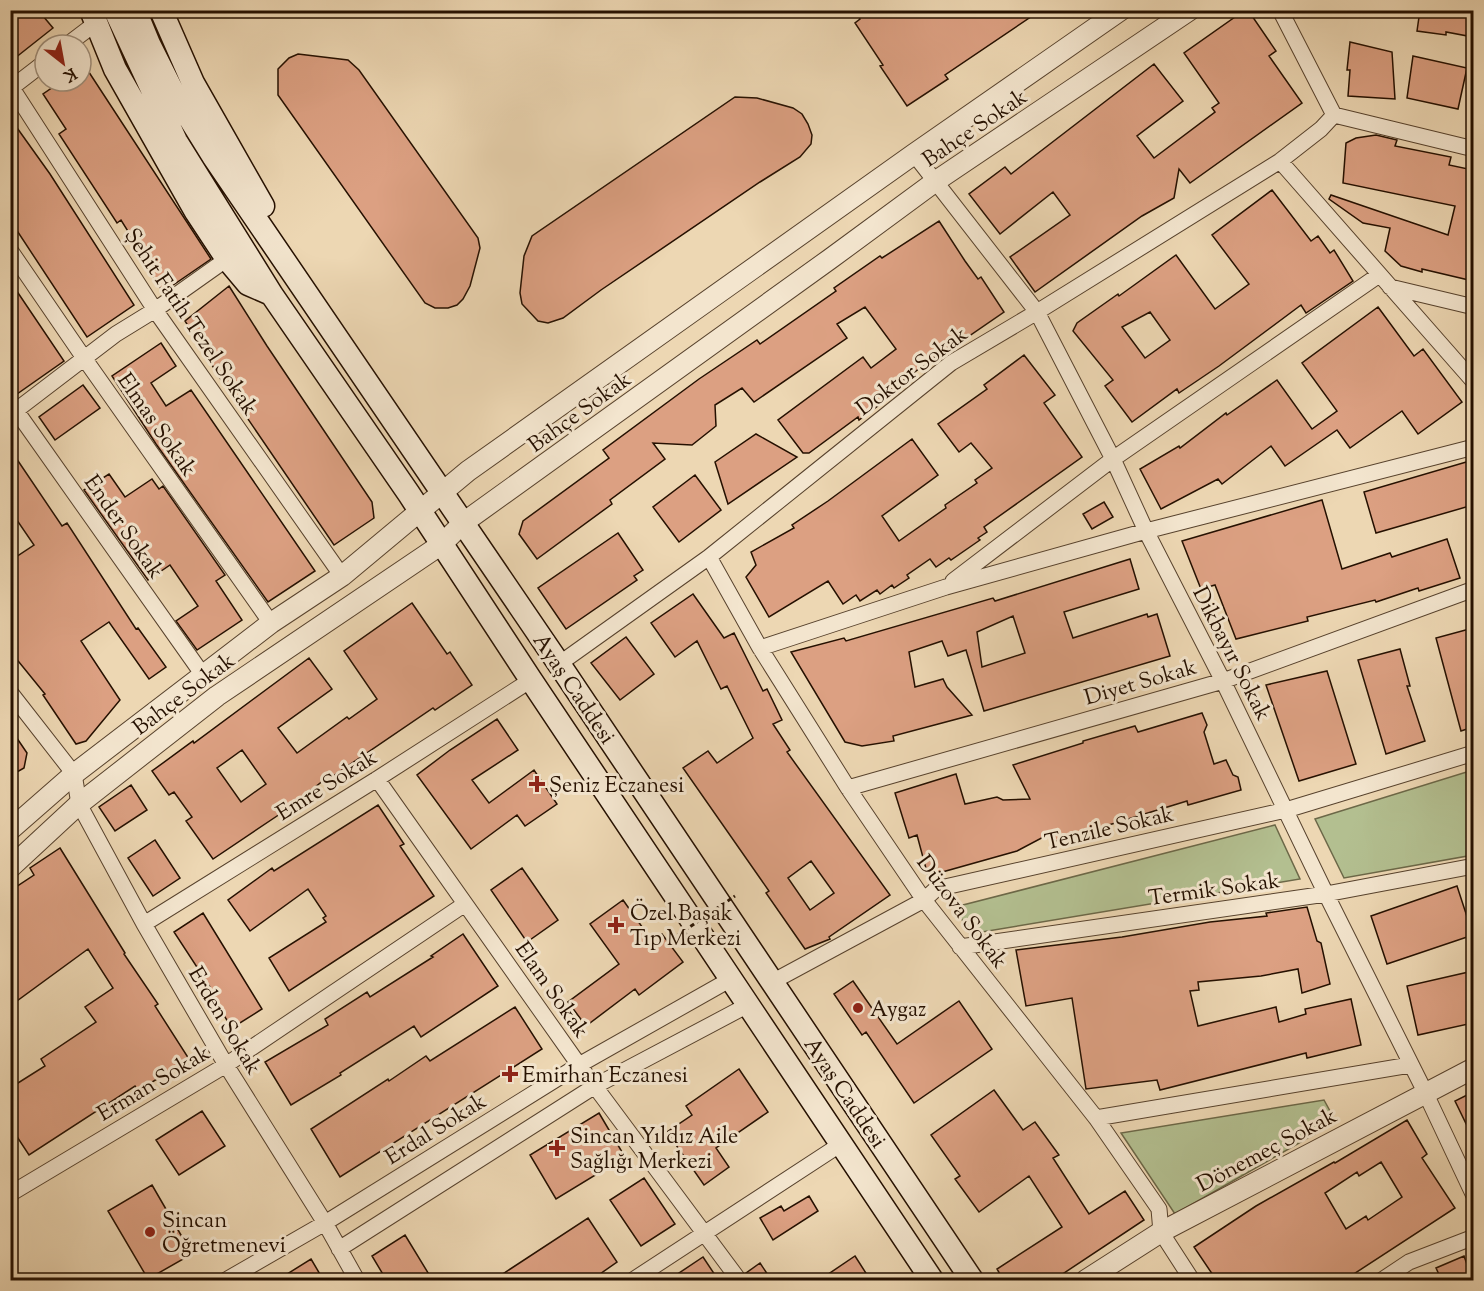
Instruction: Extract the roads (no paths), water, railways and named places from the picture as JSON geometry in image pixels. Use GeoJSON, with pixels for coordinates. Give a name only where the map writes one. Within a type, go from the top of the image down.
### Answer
{"type":"FeatureCollection","features":[{"type":"Feature","properties":{"kind":"main road","name":"Ayaş Caddesi"},"geometry":{"type":"LineString","coordinates":[[115,10],[176,141],[272,295],[442,544],[932,1281]]}},
{"type":"Feature","properties":{"kind":"main road","name":"Ayaş Caddesi"},"geometry":{"type":"LineString","coordinates":[[135,10],[172,90],[213,156],[559,664],[972,1281]]}},
{"type":"Feature","properties":{"kind":"main road"},"geometry":{"type":"LineString","coordinates":[[161,10],[193,83],[285,245],[295,278]]}},
{"type":"Feature","properties":{"kind":"main road"},"geometry":{"type":"LineString","coordinates":[[94,17],[115,69],[196,212],[227,259],[248,284],[272,295]]}},
{"type":"Feature","properties":{"kind":"street","name":"Bahçe Sokak"},"geometry":{"type":"LineString","coordinates":[[10,830],[74,774],[203,675],[271,623],[342,576],[468,471],[1121,10]]}},
{"type":"Feature","properties":{"kind":"street","name":"Bahçe Sokak"},"geometry":{"type":"LineString","coordinates":[[10,868],[79,804],[217,696],[442,544],[463,523],[830,260],[936,181],[1190,10]]}},
{"type":"Feature","properties":{"kind":"street"},"geometry":{"type":"LineString","coordinates":[[1280,10],[1334,115],[1473,149]]}},
{"type":"Feature","properties":{"kind":"street"},"geometry":{"type":"LineString","coordinates":[[79,33],[94,17]]}},
{"type":"Feature","properties":{"kind":"street"},"geometry":{"type":"LineString","coordinates":[[11,88],[33,71]]}},
{"type":"Feature","properties":{"kind":"street","name":"Şehit Fatih Tezel Sokak"},"geometry":{"type":"LineString","coordinates":[[11,88],[155,310],[342,576]]}},
{"type":"Feature","properties":{"kind":"street","name":"Doktor Sokak"},"geometry":{"type":"LineString","coordinates":[[559,664],[709,557],[951,363],[1280,161],[1321,129],[1334,115]]}},
{"type":"Feature","properties":{"kind":"street","name":"Dikbayır Sokak"},"geometry":{"type":"LineString","coordinates":[[914,154],[1037,312],[1223,681],[1425,1092],[1473,1196]]}},
{"type":"Feature","properties":{"kind":"street"},"geometry":{"type":"LineString","coordinates":[[1280,161],[1473,382]]}},
{"type":"Feature","properties":{"kind":"street","name":"Elmas Sokak"},"geometry":{"type":"LineString","coordinates":[[10,250],[271,623]]}},
{"type":"Feature","properties":{"kind":"street"},"geometry":{"type":"LineString","coordinates":[[12,409],[116,334],[155,310],[227,259]]}},
{"type":"Feature","properties":{"kind":"street"},"geometry":{"type":"LineString","coordinates":[[946,587],[1113,459],[1379,274]]}},
{"type":"Feature","properties":{"kind":"street"},"geometry":{"type":"LineString","coordinates":[[1390,287],[1473,307]]}},
{"type":"Feature","properties":{"kind":"street","name":"Ender Sokak"},"geometry":{"type":"LineString","coordinates":[[12,409],[203,675]]}},
{"type":"Feature","properties":{"kind":"street"},"geometry":{"type":"LineString","coordinates":[[760,648],[946,587],[1146,531],[1473,447]]}},
{"type":"Feature","properties":{"kind":"street","name":"Düzova Sokak"},"geometry":{"type":"LineString","coordinates":[[709,557],[760,648],[848,788],[924,900],[1096,1118],[1159,1209],[1161,1233],[1192,1281]]}},
{"type":"Feature","properties":{"kind":"street","name":"Diyet Sokak"},"geometry":{"type":"LineString","coordinates":[[848,788],[1223,681],[1473,589]]}},
{"type":"Feature","properties":{"kind":"street","name":"Emre Sokak"},"geometry":{"type":"LineString","coordinates":[[144,924],[531,680]]}},
{"type":"Feature","properties":{"kind":"street"},"geometry":{"type":"LineString","coordinates":[[10,692],[74,774]]}},
{"type":"Feature","properties":{"kind":"street","name":"Tenzile Sokak"},"geometry":{"type":"LineString","coordinates":[[772,982],[924,900],[936,888],[1286,810],[1473,753]]}},
{"type":"Feature","properties":{"kind":"street","name":"Erden Sokak"},"geometry":{"type":"LineString","coordinates":[[74,774],[79,804],[144,924],[226,1065],[325,1223],[357,1281]]}},
{"type":"Feature","properties":{"kind":"street","name":"Elam Sokak"},"geometry":{"type":"LineString","coordinates":[[377,779],[579,1065],[739,1281]]}},
{"type":"Feature","properties":{"kind":"street","name":"Termik Sokak"},"geometry":{"type":"LineString","coordinates":[[960,947],[1326,894],[1473,866]]}},
{"type":"Feature","properties":{"kind":"street","name":"Erman Sokak"},"geometry":{"type":"LineString","coordinates":[[10,1194],[226,1065],[465,904]]}},
{"type":"Feature","properties":{"kind":"street","name":"Erdal Sokak"},"geometry":{"type":"LineString","coordinates":[[226,1281],[325,1223],[579,1065],[730,979]]}},
{"type":"Feature","properties":{"kind":"street"},"geometry":{"type":"LineString","coordinates":[[339,1249],[596,1086],[748,1005]]}},
{"type":"Feature","properties":{"kind":"street"},"geometry":{"type":"LineString","coordinates":[[1096,1118],[1410,1065]]}},
{"type":"Feature","properties":{"kind":"street","name":"Dönemeç Sokak"},"geometry":{"type":"LineString","coordinates":[[1086,1281],[1161,1233],[1473,1068]]}},
{"type":"Feature","properties":{"kind":"street"},"geometry":{"type":"LineString","coordinates":[[633,1281],[841,1144]]}},
{"type":"Feature","properties":{"kind":"street"},"geometry":{"type":"LineString","coordinates":[[1382,1281],[1409,1262],[1473,1237]]}},
{"type":"Feature","properties":{"kind":"place","name":"Şeniz Eczanesi"},"geometry":{"type":"Point","coordinates":[537,784]}},
{"type":"Feature","properties":{"kind":"place","name":"Özel Başak Tıp Merkezi"},"geometry":{"type":"Point","coordinates":[616,925]}},
{"type":"Feature","properties":{"kind":"place","name":"Aygaz"},"geometry":{"type":"Point","coordinates":[858,1008]}},
{"type":"Feature","properties":{"kind":"place","name":"Emirhan Eczanesi"},"geometry":{"type":"Point","coordinates":[510,1074]}},
{"type":"Feature","properties":{"kind":"place","name":"Sincan Yıldız Aile Sağlığı Merkezi"},"geometry":{"type":"Point","coordinates":[557,1148]}},
{"type":"Feature","properties":{"kind":"place","name":"Sincan Öğretmenevi"},"geometry":{"type":"Point","coordinates":[150,1232]}}]}
